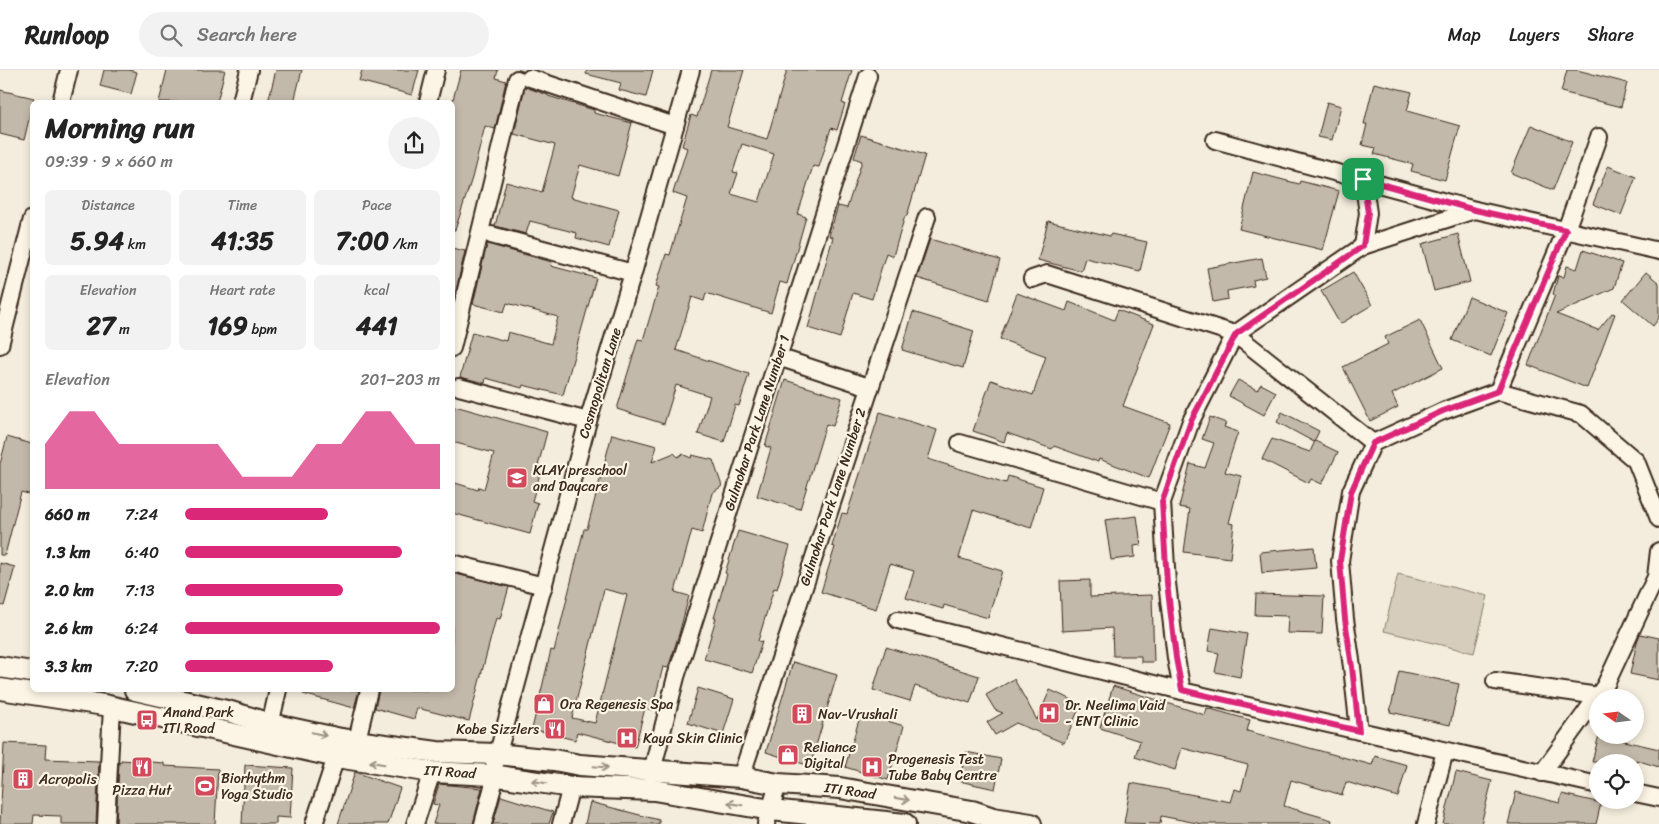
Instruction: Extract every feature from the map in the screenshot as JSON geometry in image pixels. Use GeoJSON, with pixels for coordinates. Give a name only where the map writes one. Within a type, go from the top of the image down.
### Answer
{"type":"FeatureCollection","features":[{"type":"Feature","properties":{"kind":"main road"},"geometry":{"type":"LineString","coordinates":[[0,667],[30,672]]}},
{"type":"Feature","properties":{"kind":"main road","name":"ITI Road"},"geometry":{"type":"LineString","coordinates":[[0,689],[345,745],[437,752],[496,754],[554,760],[580,765],[741,777],[778,784],[840,788],[972,811],[992,821],[1031,824]]}},
{"type":"Feature","properties":{"kind":"main road","name":"ITI Road"},"geometry":{"type":"LineString","coordinates":[[144,692],[231,712],[269,733]]}},
{"type":"Feature","properties":{"kind":"main road","name":"ITI Road"},"geometry":{"type":"LineString","coordinates":[[345,745],[432,772],[494,775],[572,787],[654,790],[768,817],[904,824]]}},
{"type":"Feature","properties":{"kind":"street"},"geometry":{"type":"LineString","coordinates":[[62,100],[69,70]]}},
{"type":"Feature","properties":{"kind":"street"},"geometry":{"type":"LineString","coordinates":[[242,100],[249,70]]}},
{"type":"Feature","properties":{"kind":"street"},"geometry":{"type":"LineString","coordinates":[[428,100],[436,70]]}},
{"type":"Feature","properties":{"kind":"street","name":"Cosmopolitan Lane"},"geometry":{"type":"LineString","coordinates":[[483,824],[494,775],[496,754],[544,586],[588,421],[634,273],[691,70]]}},
{"type":"Feature","properties":{"kind":"street","name":"Gulmohar Park Lane Number 1"},"geometry":{"type":"LineString","coordinates":[[652,771],[676,677],[868,76]]}},
{"type":"Feature","properties":{"kind":"street"},"geometry":{"type":"LineString","coordinates":[[455,337],[524,79],[676,126]]}},
{"type":"Feature","properties":{"kind":"street"},"geometry":{"type":"LineString","coordinates":[[1498,391],[1566,230],[1599,136]]}},
{"type":"Feature","properties":{"kind":"street"},"geometry":{"type":"LineString","coordinates":[[1214,140],[1475,210],[1659,251]]}},
{"type":"Feature","properties":{"kind":"street"},"geometry":{"type":"LineString","coordinates":[[1363,179],[1368,213],[1363,246]]}},
{"type":"Feature","properties":{"kind":"street"},"geometry":{"type":"LineString","coordinates":[[1182,690],[1167,583],[1162,502],[1191,421],[1236,334],[1363,246],[1475,210]]}},
{"type":"Feature","properties":{"kind":"street","name":"Gulmohar Park Lane Number 2"},"geometry":{"type":"LineString","coordinates":[[741,777],[927,217]]}},
{"type":"Feature","properties":{"kind":"street"},"geometry":{"type":"LineString","coordinates":[[0,345],[30,235]]}},
{"type":"Feature","properties":{"kind":"street"},"geometry":{"type":"LineString","coordinates":[[491,235],[634,273]]}},
{"type":"Feature","properties":{"kind":"street"},"geometry":{"type":"LineString","coordinates":[[1032,279],[1047,274],[1236,334],[1373,443]]}},
{"type":"Feature","properties":{"kind":"street"},"geometry":{"type":"LineString","coordinates":[[778,357],[869,387]]}},
{"type":"Feature","properties":{"kind":"street"},"geometry":{"type":"LineString","coordinates":[[459,387],[588,421]]}},
{"type":"Feature","properties":{"kind":"street"},"geometry":{"type":"LineString","coordinates":[[1359,731],[1340,561],[1351,492],[1373,443],[1443,411],[1498,391],[1581,414],[1636,461],[1659,519]]}},
{"type":"Feature","properties":{"kind":"street"},"geometry":{"type":"LineString","coordinates":[[960,443],[1162,502]]}},
{"type":"Feature","properties":{"kind":"street"},"geometry":{"type":"LineString","coordinates":[[1604,689],[1656,576],[1659,551]]}},
{"type":"Feature","properties":{"kind":"street"},"geometry":{"type":"LineString","coordinates":[[455,564],[544,586]]}},
{"type":"Feature","properties":{"kind":"street"},"geometry":{"type":"LineString","coordinates":[[898,620],[1182,690],[1589,783]]}},
{"type":"Feature","properties":{"kind":"street"},"geometry":{"type":"LineString","coordinates":[[1495,681],[1589,695]]}},
{"type":"Feature","properties":{"kind":"street"},"geometry":{"type":"LineString","coordinates":[[269,733],[278,692]]}},
{"type":"Feature","properties":{"kind":"street"},"geometry":{"type":"LineString","coordinates":[[314,824],[368,692]]}},
{"type":"Feature","properties":{"kind":"street"},"geometry":{"type":"LineString","coordinates":[[106,824],[112,707]]}},
{"type":"Feature","properties":{"kind":"street"},"geometry":{"type":"LineString","coordinates":[[1542,773],[1589,708]]}},
{"type":"Feature","properties":{"kind":"street"},"geometry":{"type":"LineString","coordinates":[[1426,824],[1445,751]]}},
{"type":"Feature","properties":{"kind":"street"},"geometry":{"type":"LineString","coordinates":[[415,824],[432,772]]}},
{"type":"Feature","properties":{"kind":"street"},"geometry":{"type":"LineString","coordinates":[[768,817],[778,784]]}},
{"type":"Feature","properties":{"kind":"street"},"geometry":{"type":"LineString","coordinates":[[561,824],[572,787]]}},
{"type":"Feature","properties":{"kind":"street"},"geometry":{"type":"LineString","coordinates":[[1644,795],[1659,798]]}},
{"type":"Feature","properties":{"kind":"shaded area"},"geometry":{"type":"Polygon","coordinates":[[[1398,574],[1488,596],[1474,653],[1384,631],[1398,574]]]}},
{"type":"Feature","properties":{"kind":"building"},"geometry":{"type":"Polygon","coordinates":[[[104,70],[129,70],[137,72],[131,94],[100,86],[104,70]]]}},
{"type":"Feature","properties":{"kind":"building"},"geometry":{"type":"Polygon","coordinates":[[[167,70],[225,70],[218,100],[160,100],[167,70]]]}},
{"type":"Feature","properties":{"kind":"building"},"geometry":{"type":"Polygon","coordinates":[[[276,70],[302,70],[294,100],[268,100],[276,70]]]}},
{"type":"Feature","properties":{"kind":"building"},"geometry":{"type":"Polygon","coordinates":[[[362,70],[419,70],[412,95],[359,81],[362,70]]]}},
{"type":"Feature","properties":{"kind":"building"},"geometry":{"type":"Polygon","coordinates":[[[461,70],[498,70],[496,78],[506,81],[495,129],[485,126],[472,178],[455,230],[455,100],[453,100],[461,70]]]}},
{"type":"Feature","properties":{"kind":"building"},"geometry":{"type":"Polygon","coordinates":[[[587,70],[653,70],[646,97],[619,90],[621,83],[586,74],[587,70]]]}},
{"type":"Feature","properties":{"kind":"building"},"geometry":{"type":"Polygon","coordinates":[[[711,70],[744,70],[727,127],[767,139],[787,70],[852,70],[842,103],[845,104],[837,130],[831,128],[819,167],[813,166],[798,214],[806,217],[787,284],[780,282],[771,313],[706,293],[704,301],[692,297],[676,350],[749,374],[739,406],[735,405],[724,442],[698,434],[710,396],[676,385],[664,424],[617,409],[638,339],[643,340],[659,287],[656,286],[666,254],[670,255],[687,198],[673,193],[687,148],[682,146],[691,115],[697,117],[711,70]],[[742,144],[733,172],[738,173],[731,194],[759,202],[774,154],[742,144]]]}},
{"type":"Feature","properties":{"kind":"building"},"geometry":{"type":"Polygon","coordinates":[[[1567,70],[1577,70],[1627,83],[1621,107],[1561,92],[1567,70]]]}},
{"type":"Feature","properties":{"kind":"building"},"geometry":{"type":"Polygon","coordinates":[[[1374,83],[1412,92],[1407,111],[1460,126],[1445,180],[1411,171],[1413,164],[1374,154],[1376,148],[1362,145],[1367,124],[1364,124],[1374,83]]]}},
{"type":"Feature","properties":{"kind":"building"},"geometry":{"type":"Polygon","coordinates":[[[525,87],[594,110],[594,113],[632,123],[618,176],[580,165],[571,197],[619,210],[609,247],[576,238],[577,233],[530,221],[526,234],[495,226],[506,182],[542,192],[555,145],[514,134],[525,87]]]}},
{"type":"Feature","properties":{"kind":"building"},"geometry":{"type":"Polygon","coordinates":[[[0,90],[34,98],[34,100],[30,100],[30,115],[24,140],[0,134],[0,90]]]}},
{"type":"Feature","properties":{"kind":"building"},"geometry":{"type":"Polygon","coordinates":[[[1327,102],[1341,106],[1332,140],[1318,137],[1327,102]]]}},
{"type":"Feature","properties":{"kind":"building"},"geometry":{"type":"Polygon","coordinates":[[[1531,125],[1572,142],[1553,190],[1511,173],[1531,125]]]}},
{"type":"Feature","properties":{"kind":"building"},"geometry":{"type":"Polygon","coordinates":[[[861,135],[925,155],[893,256],[886,253],[872,299],[853,293],[840,338],[808,328],[833,237],[829,236],[838,206],[847,208],[862,161],[854,158],[861,135]]]}},
{"type":"Feature","properties":{"kind":"building"},"geometry":{"type":"Polygon","coordinates":[[[1608,166],[1636,177],[1621,215],[1593,204],[1608,166]]]}},
{"type":"Feature","properties":{"kind":"building"},"geometry":{"type":"Polygon","coordinates":[[[1253,172],[1299,184],[1300,181],[1339,191],[1323,250],[1239,229],[1253,172]]]}},
{"type":"Feature","properties":{"kind":"building"},"geometry":{"type":"Polygon","coordinates":[[[1048,221],[1110,236],[1111,234],[1147,242],[1140,271],[1085,258],[1081,271],[1038,260],[1048,221]]]}},
{"type":"Feature","properties":{"kind":"building"},"geometry":{"type":"Polygon","coordinates":[[[1458,234],[1470,282],[1434,291],[1422,244],[1458,234]]]}},
{"type":"Feature","properties":{"kind":"building"},"geometry":{"type":"Polygon","coordinates":[[[930,239],[1000,260],[989,300],[917,278],[930,239]]]}},
{"type":"Feature","properties":{"kind":"building"},"geometry":{"type":"Polygon","coordinates":[[[487,244],[552,262],[551,266],[596,278],[563,395],[523,385],[522,388],[486,378],[485,383],[460,377],[472,332],[506,341],[508,332],[551,344],[558,317],[507,303],[504,312],[473,304],[487,244]]]}},
{"type":"Feature","properties":{"kind":"building"},"geometry":{"type":"Polygon","coordinates":[[[455,249],[465,251],[455,295],[455,249]]]}},
{"type":"Feature","properties":{"kind":"building"},"geometry":{"type":"Polygon","coordinates":[[[1583,250],[1622,263],[1614,288],[1556,314],[1598,330],[1612,313],[1615,314],[1587,388],[1528,365],[1555,295],[1553,294],[1558,276],[1564,277],[1567,266],[1577,269],[1583,250]]]}},
{"type":"Feature","properties":{"kind":"building"},"geometry":{"type":"Polygon","coordinates":[[[1262,258],[1266,277],[1253,280],[1254,286],[1227,291],[1228,299],[1213,302],[1207,268],[1262,258]]]}},
{"type":"Feature","properties":{"kind":"building"},"geometry":{"type":"Polygon","coordinates":[[[1353,272],[1372,305],[1340,324],[1321,291],[1353,272]]]}},
{"type":"Feature","properties":{"kind":"building"},"geometry":{"type":"Polygon","coordinates":[[[1646,272],[1659,283],[1659,318],[1653,326],[1623,300],[1646,272]]]}},
{"type":"Feature","properties":{"kind":"building"},"geometry":{"type":"Polygon","coordinates":[[[1017,293],[1066,311],[1069,302],[1114,320],[1118,310],[1154,324],[1123,406],[1170,423],[1149,478],[1099,459],[1098,462],[1054,446],[1052,449],[1007,433],[1004,442],[973,431],[991,380],[1033,395],[1046,356],[1000,339],[1017,293]]]}},
{"type":"Feature","properties":{"kind":"building"},"geometry":{"type":"Polygon","coordinates":[[[1469,297],[1508,313],[1491,356],[1452,340],[1469,297]]]}},
{"type":"Feature","properties":{"kind":"building"},"geometry":{"type":"Polygon","coordinates":[[[913,312],[974,331],[963,368],[902,350],[913,312]]]}},
{"type":"Feature","properties":{"kind":"building"},"geometry":{"type":"Polygon","coordinates":[[[1420,320],[1443,368],[1392,394],[1398,407],[1370,421],[1343,367],[1388,344],[1385,337],[1420,320]]]}},
{"type":"Feature","properties":{"kind":"building"},"geometry":{"type":"Polygon","coordinates":[[[785,380],[842,398],[833,426],[826,424],[800,509],[757,496],[771,448],[765,446],[785,380]]]}},
{"type":"Feature","properties":{"kind":"building"},"geometry":{"type":"Polygon","coordinates":[[[1238,380],[1257,390],[1261,384],[1276,392],[1264,415],[1229,396],[1238,380]]]}},
{"type":"Feature","properties":{"kind":"building"},"geometry":{"type":"Polygon","coordinates":[[[455,406],[547,432],[538,466],[542,467],[532,501],[538,503],[530,534],[455,514],[455,483],[478,490],[479,487],[484,489],[494,453],[455,443],[455,406]]]}},
{"type":"Feature","properties":{"kind":"building"},"geometry":{"type":"Polygon","coordinates":[[[880,412],[937,430],[928,459],[1006,483],[1008,476],[1043,487],[1031,528],[973,510],[959,558],[1002,571],[988,618],[944,605],[943,609],[906,598],[914,571],[890,564],[876,609],[821,592],[835,547],[832,546],[842,513],[847,514],[880,412]]]}},
{"type":"Feature","properties":{"kind":"building"},"geometry":{"type":"Polygon","coordinates":[[[1282,412],[1319,431],[1314,442],[1277,422],[1282,412]]]}},
{"type":"Feature","properties":{"kind":"building"},"geometry":{"type":"Polygon","coordinates":[[[1210,417],[1226,423],[1224,427],[1238,432],[1225,472],[1241,476],[1229,523],[1234,524],[1230,558],[1184,552],[1190,509],[1179,507],[1190,464],[1205,468],[1214,443],[1202,439],[1210,417]]]}},
{"type":"Feature","properties":{"kind":"building"},"geometry":{"type":"Polygon","coordinates":[[[612,434],[657,446],[652,462],[674,453],[678,457],[682,454],[691,458],[692,455],[713,460],[722,486],[712,493],[702,533],[692,530],[675,592],[689,596],[668,668],[663,667],[652,710],[645,708],[635,747],[577,732],[575,740],[532,729],[551,650],[554,651],[584,529],[587,529],[612,434]],[[604,589],[572,718],[595,723],[627,595],[604,589]]]}},
{"type":"Feature","properties":{"kind":"building"},"geometry":{"type":"Polygon","coordinates":[[[7,437],[30,443],[30,494],[21,492],[5,555],[0,555],[0,464],[7,437]]]}},
{"type":"Feature","properties":{"kind":"building"},"geometry":{"type":"Polygon","coordinates":[[[1272,439],[1310,452],[1315,441],[1338,452],[1322,484],[1311,479],[1309,483],[1262,459],[1272,439]]]}},
{"type":"Feature","properties":{"kind":"building"},"geometry":{"type":"Polygon","coordinates":[[[1137,516],[1141,545],[1134,546],[1135,557],[1111,560],[1105,520],[1137,516]]]}},
{"type":"Feature","properties":{"kind":"building"},"geometry":{"type":"Polygon","coordinates":[[[738,531],[790,546],[777,589],[774,588],[758,641],[762,642],[752,673],[704,659],[727,574],[725,573],[738,531]]]}},
{"type":"Feature","properties":{"kind":"building"},"geometry":{"type":"Polygon","coordinates":[[[1314,547],[1316,568],[1262,573],[1260,552],[1314,547]]]}},
{"type":"Feature","properties":{"kind":"building"},"geometry":{"type":"Polygon","coordinates":[[[0,563],[15,567],[4,606],[0,605],[0,563]]]}},
{"type":"Feature","properties":{"kind":"building"},"geometry":{"type":"Polygon","coordinates":[[[455,574],[509,587],[500,619],[496,618],[469,721],[417,708],[414,719],[375,708],[379,692],[455,692],[455,574]]]}},
{"type":"Feature","properties":{"kind":"building"},"geometry":{"type":"Polygon","coordinates":[[[1090,580],[1090,597],[1152,595],[1154,662],[1141,662],[1141,656],[1113,656],[1112,628],[1062,631],[1060,581],[1090,580]]]}},
{"type":"Feature","properties":{"kind":"building"},"geometry":{"type":"Polygon","coordinates":[[[1256,594],[1324,596],[1322,634],[1287,633],[1288,616],[1255,615],[1256,594]]]}},
{"type":"Feature","properties":{"kind":"building"},"geometry":{"type":"Polygon","coordinates":[[[1212,628],[1247,634],[1240,677],[1215,672],[1219,653],[1208,651],[1212,628]]]}},
{"type":"Feature","properties":{"kind":"building"},"geometry":{"type":"Polygon","coordinates":[[[1640,634],[1659,638],[1659,680],[1630,674],[1640,634]]]}},
{"type":"Feature","properties":{"kind":"building"},"geometry":{"type":"Polygon","coordinates":[[[886,647],[979,676],[970,703],[915,686],[910,701],[873,690],[886,647]]]}},
{"type":"Feature","properties":{"kind":"building","name":"Nav-Vrushali"},"geometry":{"type":"Polygon","coordinates":[[[793,662],[837,675],[810,766],[766,752],[793,662]]]}},
{"type":"Feature","properties":{"kind":"building"},"geometry":{"type":"Polygon","coordinates":[[[1399,671],[1459,684],[1450,725],[1390,712],[1399,671]]]}},
{"type":"Feature","properties":{"kind":"building"},"geometry":{"type":"Polygon","coordinates":[[[1014,679],[1037,720],[1050,690],[1081,704],[1064,743],[1016,723],[995,735],[987,722],[1003,713],[995,710],[986,695],[1014,679]]]}},
{"type":"Feature","properties":{"kind":"building"},"geometry":{"type":"Polygon","coordinates":[[[1113,686],[1205,715],[1207,708],[1250,720],[1247,731],[1372,765],[1375,756],[1407,765],[1398,797],[1346,782],[1342,795],[1291,780],[1284,806],[1332,820],[1331,824],[1202,824],[1161,816],[1160,824],[1124,823],[1131,783],[1231,802],[1235,789],[1241,791],[1248,765],[1182,748],[1175,770],[1135,757],[1140,741],[1100,728],[1113,686]]]}},
{"type":"Feature","properties":{"kind":"building"},"geometry":{"type":"Polygon","coordinates":[[[698,688],[734,699],[723,734],[688,723],[698,688]]]}},
{"type":"Feature","properties":{"kind":"building"},"geometry":{"type":"Polygon","coordinates":[[[303,692],[358,692],[354,708],[303,694],[303,692]]]}},
{"type":"Feature","properties":{"kind":"building"},"geometry":{"type":"Polygon","coordinates":[[[861,713],[904,726],[888,780],[845,767],[861,713]]]}},
{"type":"Feature","properties":{"kind":"building"},"geometry":{"type":"Polygon","coordinates":[[[4,743],[46,745],[45,759],[99,761],[96,824],[61,824],[61,816],[34,815],[33,824],[0,824],[4,743]]]}},
{"type":"Feature","properties":{"kind":"building"},"geometry":{"type":"Polygon","coordinates":[[[1597,744],[1638,744],[1659,749],[1659,767],[1644,762],[1644,754],[1594,754],[1597,744]]]}},
{"type":"Feature","properties":{"kind":"building"},"geometry":{"type":"Polygon","coordinates":[[[966,752],[1001,759],[995,789],[959,781],[966,752]]]}},
{"type":"Feature","properties":{"kind":"building"},"geometry":{"type":"Polygon","coordinates":[[[121,760],[164,763],[164,766],[218,769],[215,824],[116,824],[119,762],[121,760]]]}},
{"type":"Feature","properties":{"kind":"building"},"geometry":{"type":"Polygon","coordinates":[[[245,765],[293,768],[290,818],[276,817],[276,824],[242,824],[245,765]]]}},
{"type":"Feature","properties":{"kind":"building"},"geometry":{"type":"Polygon","coordinates":[[[355,772],[400,788],[388,824],[338,824],[355,772]]]}},
{"type":"Feature","properties":{"kind":"building"},"geometry":{"type":"Polygon","coordinates":[[[1456,772],[1492,781],[1481,824],[1443,824],[1456,772]]]}},
{"type":"Feature","properties":{"kind":"building"},"geometry":{"type":"Polygon","coordinates":[[[439,784],[482,788],[473,824],[433,824],[439,805],[433,804],[439,784]]]}},
{"type":"Feature","properties":{"kind":"building"},"geometry":{"type":"Polygon","coordinates":[[[1516,792],[1560,803],[1562,794],[1589,800],[1589,809],[1600,809],[1596,824],[1508,824],[1516,792]]]}},
{"type":"Feature","properties":{"kind":"building"},"geometry":{"type":"Polygon","coordinates":[[[501,796],[553,812],[549,824],[493,824],[501,796]]]}},
{"type":"Feature","properties":{"kind":"building"},"geometry":{"type":"Polygon","coordinates":[[[590,802],[659,820],[659,824],[585,824],[590,802]]]}},
{"type":"Feature","properties":{"kind":"place","name":"KLAY preschool and Daycare"},"geometry":{"type":"Point","coordinates":[517,478]}},
{"type":"Feature","properties":{"kind":"place","name":"Ora Regenesis Spa"},"geometry":{"type":"Point","coordinates":[544,704]}},
{"type":"Feature","properties":{"kind":"place","name":"Dr. Neelima Vaid - ENT Clinic"},"geometry":{"type":"Point","coordinates":[1049,713]}},
{"type":"Feature","properties":{"kind":"place","name":"Nav-Vrushali"},"geometry":{"type":"Point","coordinates":[802,714]}},
{"type":"Feature","properties":{"kind":"place","name":"Anand Park ITI Road"},"geometry":{"type":"Point","coordinates":[147,720]}},
{"type":"Feature","properties":{"kind":"place","name":"Kobe Sizzlers"},"geometry":{"type":"Point","coordinates":[555,729]}},
{"type":"Feature","properties":{"kind":"place","name":"Kaya Skin Clinic"},"geometry":{"type":"Point","coordinates":[627,738]}},
{"type":"Feature","properties":{"kind":"place","name":"Reliance Digital"},"geometry":{"type":"Point","coordinates":[788,755]}},
{"type":"Feature","properties":{"kind":"place","name":"Pizza Hut"},"geometry":{"type":"Point","coordinates":[142,767]}},
{"type":"Feature","properties":{"kind":"place","name":"Progenesis Test Tube Baby Centre"},"geometry":{"type":"Point","coordinates":[872,767]}},
{"type":"Feature","properties":{"kind":"place","name":"Acropolis"},"geometry":{"type":"Point","coordinates":[23,779]}},
{"type":"Feature","properties":{"kind":"place","name":"Biorhythm Yoga Studio"},"geometry":{"type":"Point","coordinates":[205,786]}},
{"type":"Feature","properties":{"kind":"route"},"geometry":{"type":"LineString","coordinates":[[1363,179],[1475,210],[1566,230],[1498,391],[1443,411],[1373,443],[1351,492],[1340,561],[1359,731],[1182,690],[1167,583],[1162,502],[1191,421],[1236,334],[1363,246],[1368,213],[1363,179]]}}]}
